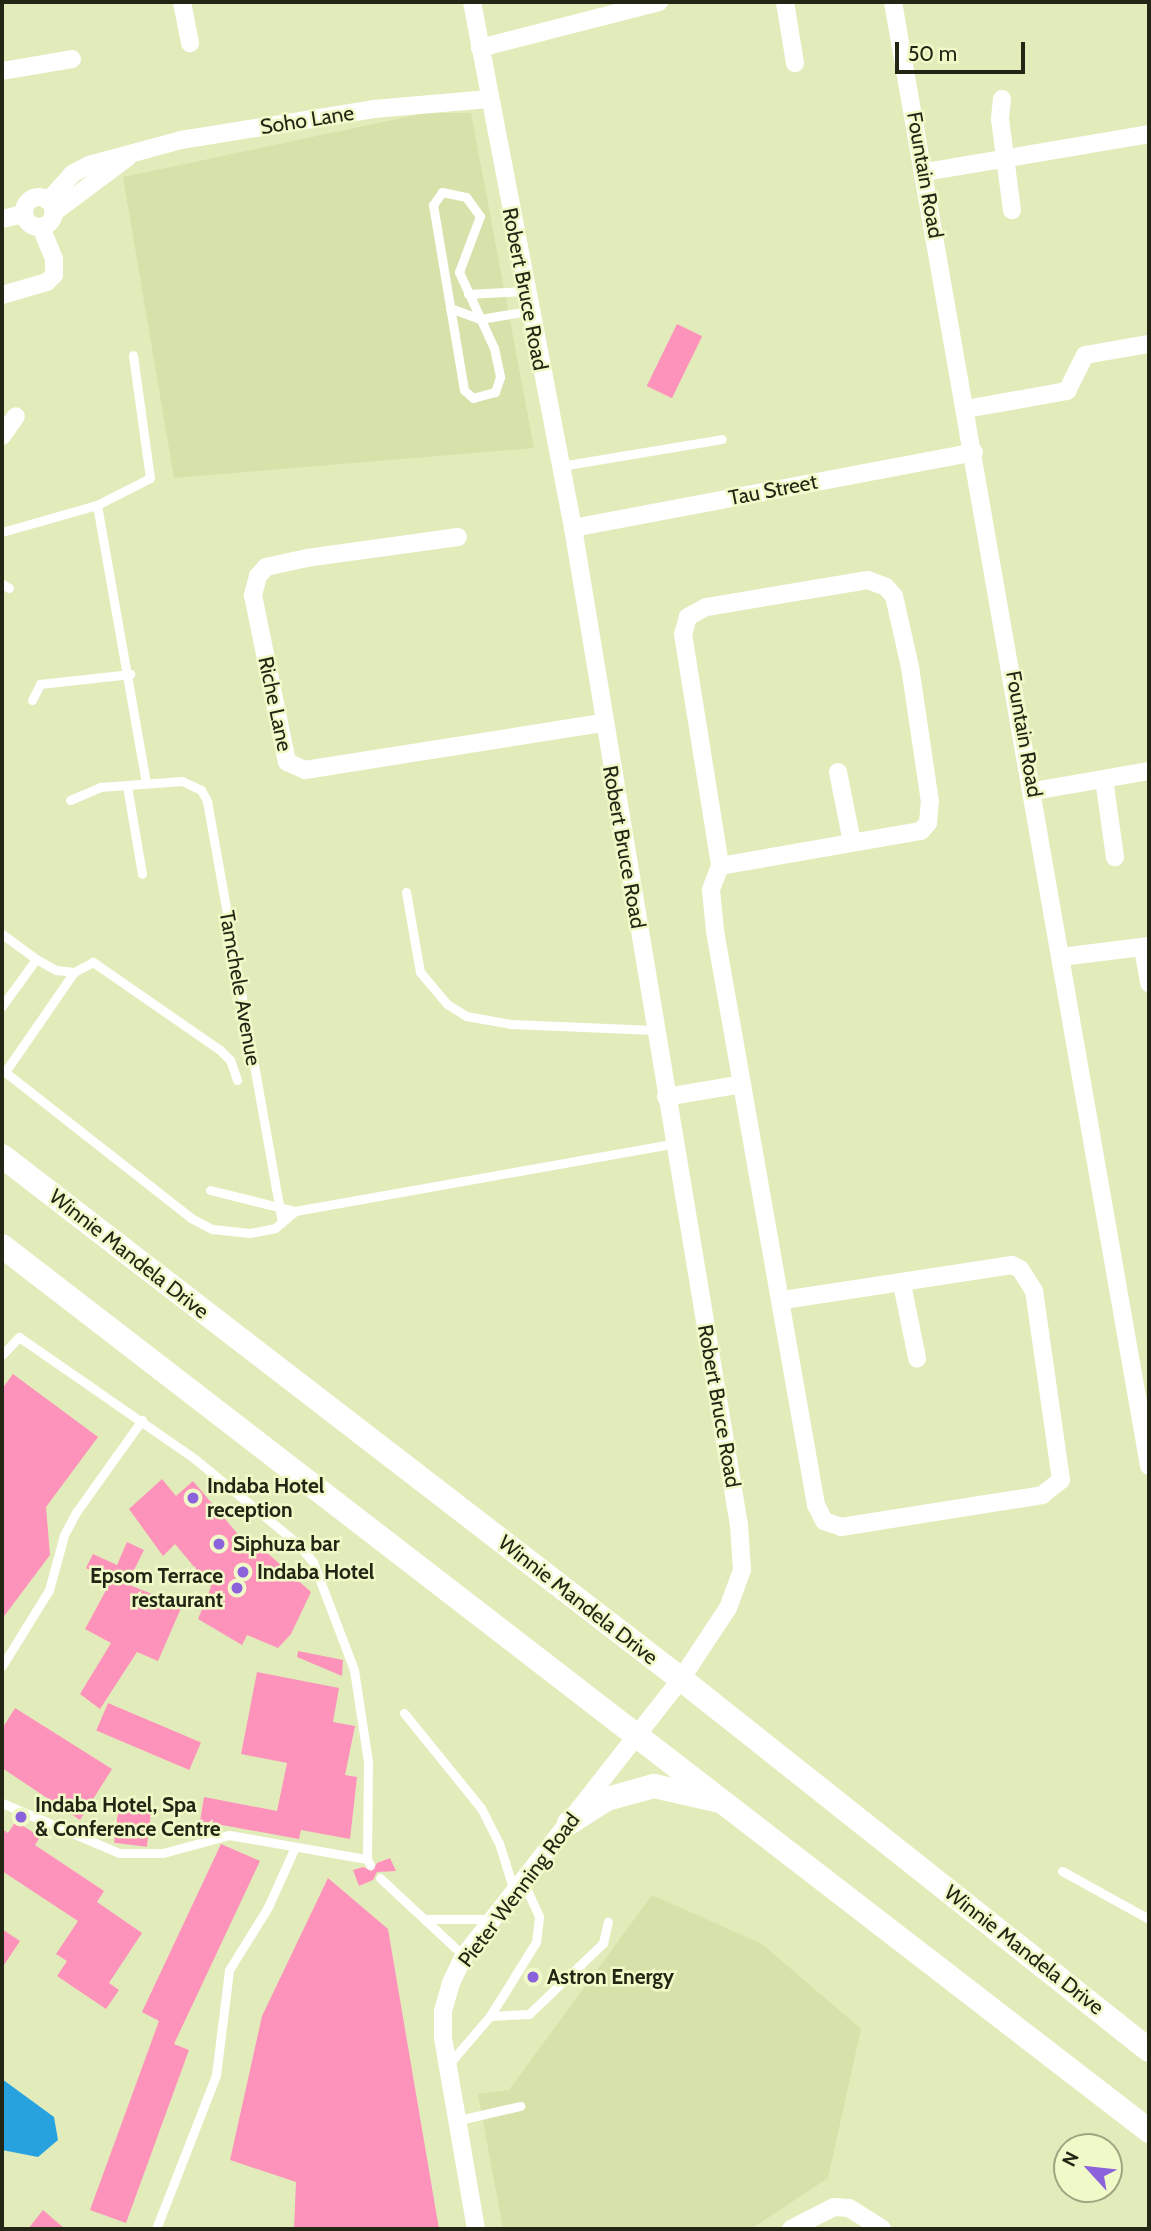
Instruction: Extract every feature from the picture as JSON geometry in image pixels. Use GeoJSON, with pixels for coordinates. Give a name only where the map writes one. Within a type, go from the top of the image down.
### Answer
{"type":"FeatureCollection","features":[{"type":"Feature","properties":{"kind":"main road","name":"Winnie Mandela Drive"},"geometry":{"type":"LineString","coordinates":[[2,1156],[681,1679],[1149,2050]]}},
{"type":"Feature","properties":{"kind":"main road"},"geometry":{"type":"LineString","coordinates":[[2,1246],[639,1734],[1149,2130]]}},
{"type":"Feature","properties":{"kind":"main road"},"geometry":{"type":"LineString","coordinates":[[569,1823],[607,1799],[654,1786],[728,1803]]}},
{"type":"Feature","properties":{"kind":"street"},"geometry":{"type":"LineString","coordinates":[[181,2],[190,43]]}},
{"type":"Feature","properties":{"kind":"street","name":"Robert Bruce Road"},"geometry":{"type":"LineString","coordinates":[[472,2],[525,291],[573,528],[673,1144],[739,1525],[743,1570],[728,1608],[681,1679],[639,1734]]}},
{"type":"Feature","properties":{"kind":"street"},"geometry":{"type":"LineString","coordinates":[[480,48],[659,2]]}},
{"type":"Feature","properties":{"kind":"street"},"geometry":{"type":"LineString","coordinates":[[785,2],[795,63]]}},
{"type":"Feature","properties":{"kind":"street","name":"Fountain Road"},"geometry":{"type":"LineString","coordinates":[[893,2],[1034,791],[1149,1466]]}},
{"type":"Feature","properties":{"kind":"street"},"geometry":{"type":"LineString","coordinates":[[2,71],[72,59]]}},
{"type":"Feature","properties":{"kind":"street","name":"Soho Lane"},"geometry":{"type":"LineString","coordinates":[[24,214],[34,198],[48,214],[128,157],[181,140],[374,109],[489,99]]}},
{"type":"Feature","properties":{"kind":"street"},"geometry":{"type":"LineString","coordinates":[[1002,99],[1005,159],[1012,210]]}},
{"type":"Feature","properties":{"kind":"street"},"geometry":{"type":"LineString","coordinates":[[925,172],[1149,134]]}},
{"type":"Feature","properties":{"kind":"street"},"geometry":{"type":"LineString","coordinates":[[2,219],[24,214],[28,222],[48,214],[54,275],[47,282],[2,295]]}},
{"type":"Feature","properties":{"kind":"street"},"geometry":{"type":"LineString","coordinates":[[967,409],[1067,391],[1085,355],[1149,344]]}},
{"type":"Feature","properties":{"kind":"street"},"geometry":{"type":"LineString","coordinates":[[2,436],[16,416]]}},
{"type":"Feature","properties":{"kind":"street","name":"Tau Street"},"geometry":{"type":"LineString","coordinates":[[573,528],[974,452]]}},
{"type":"Feature","properties":{"kind":"street","name":"Riche Lane"},"geometry":{"type":"LineString","coordinates":[[458,537],[307,558],[266,567],[258,576],[253,596],[287,762],[305,770],[603,723]]}},
{"type":"Feature","properties":{"kind":"street"},"geometry":{"type":"LineString","coordinates":[[720,866],[921,831],[931,812],[910,667],[894,596],[868,580],[706,607],[688,617],[684,646],[720,866],[711,890],[816,1505],[824,1521],[841,1527],[1042,1495],[1056,1487],[1063,1471],[1031,1282],[1012,1265],[902,1284],[782,1300]]}},
{"type":"Feature","properties":{"kind":"street"},"geometry":{"type":"LineString","coordinates":[[1034,791],[1149,771]]}},
{"type":"Feature","properties":{"kind":"street"},"geometry":{"type":"LineString","coordinates":[[838,772],[852,842]]}},
{"type":"Feature","properties":{"kind":"street"},"geometry":{"type":"LineString","coordinates":[[1104,779],[1115,857]]}},
{"type":"Feature","properties":{"kind":"street"},"geometry":{"type":"LineString","coordinates":[[1061,957],[1146,947],[1149,983]]}},
{"type":"Feature","properties":{"kind":"street"},"geometry":{"type":"LineString","coordinates":[[666,1097],[742,1084]]}},
{"type":"Feature","properties":{"kind":"street"},"geometry":{"type":"LineString","coordinates":[[902,1284],[917,1358]]}},
{"type":"Feature","properties":{"kind":"street","name":"Pieter Wenning Road"},"geometry":{"type":"LineString","coordinates":[[476,2229],[448,2064],[443,2011],[464,1956],[639,1734]]}},
{"type":"Feature","properties":{"kind":"street"},"geometry":{"type":"LineString","coordinates":[[791,2229],[834,2207],[849,2208],[882,2229]]}},
{"type":"Feature","properties":{"kind":"lane"},"geometry":{"type":"LineString","coordinates":[[442,192],[466,197],[480,216],[459,261],[468,294],[494,348],[500,382],[495,391],[473,398],[464,390],[450,308],[433,205],[442,192]]}},
{"type":"Feature","properties":{"kind":"lane"},"geometry":{"type":"LineString","coordinates":[[468,294],[525,291]]}},
{"type":"Feature","properties":{"kind":"lane"},"geometry":{"type":"LineString","coordinates":[[450,308],[480,319],[529,311]]}},
{"type":"Feature","properties":{"kind":"lane"},"geometry":{"type":"LineString","coordinates":[[2,532],[97,505],[150,478],[133,355]]}},
{"type":"Feature","properties":{"kind":"lane"},"geometry":{"type":"LineString","coordinates":[[559,467],[722,439]]}},
{"type":"Feature","properties":{"kind":"lane"},"geometry":{"type":"LineString","coordinates":[[70,800],[100,787],[146,784],[130,674],[97,505]]}},
{"type":"Feature","properties":{"kind":"lane"},"geometry":{"type":"LineString","coordinates":[[32,700],[40,684],[130,674]]}},
{"type":"Feature","properties":{"kind":"lane","name":"Tamchele Avenue"},"geometry":{"type":"LineString","coordinates":[[146,784],[182,781],[201,790],[207,801],[282,1222]]}},
{"type":"Feature","properties":{"kind":"lane"},"geometry":{"type":"LineString","coordinates":[[127,786],[142,874]]}},
{"type":"Feature","properties":{"kind":"lane"},"geometry":{"type":"LineString","coordinates":[[406,892],[420,972],[447,1004],[466,1016],[525,1025],[655,1030]]}},
{"type":"Feature","properties":{"kind":"lane"},"geometry":{"type":"LineString","coordinates":[[2,933],[36,959],[56,970],[74,972]]}},
{"type":"Feature","properties":{"kind":"lane"},"geometry":{"type":"LineString","coordinates":[[2,1006],[36,959]]}},
{"type":"Feature","properties":{"kind":"lane"},"geometry":{"type":"LineString","coordinates":[[237,1080],[230,1060],[220,1050],[133,986],[93,962],[74,972],[3,1071],[191,1219],[212,1229],[238,1234],[275,1228],[296,1211]]}},
{"type":"Feature","properties":{"kind":"lane"},"geometry":{"type":"LineString","coordinates":[[210,1190],[296,1211],[673,1144]]}},
{"type":"Feature","properties":{"kind":"lane"},"geometry":{"type":"LineString","coordinates":[[2,1355],[19,1337],[64,1372],[142,1420],[244,1498],[313,1562],[354,1670],[368,1762],[368,1862],[229,1835],[140,1856],[100,1846],[2,1803]]}},
{"type":"Feature","properties":{"kind":"lane"},"geometry":{"type":"LineString","coordinates":[[2,1666],[49,1590],[64,1535],[77,1511],[142,1420]]}},
{"type":"Feature","properties":{"kind":"lane"},"geometry":{"type":"LineString","coordinates":[[404,1713],[481,1808],[519,1887],[539,1916],[538,1933],[490,2016],[448,2064]]}},
{"type":"Feature","properties":{"kind":"lane"},"geometry":{"type":"LineString","coordinates":[[156,2229],[216,2075],[229,1970],[268,1907],[295,1847]]}},
{"type":"Feature","properties":{"kind":"lane"},"geometry":{"type":"LineString","coordinates":[[1062,1871],[1149,1919]]}},
{"type":"Feature","properties":{"kind":"lane"},"geometry":{"type":"LineString","coordinates":[[380,1878],[464,1956]]}},
{"type":"Feature","properties":{"kind":"lane"},"geometry":{"type":"LineString","coordinates":[[426,1919],[494,1919]]}},
{"type":"Feature","properties":{"kind":"lane"},"geometry":{"type":"LineString","coordinates":[[490,2016],[525,2015],[534,2010],[603,1944],[608,1922]]}},
{"type":"Feature","properties":{"kind":"lane"},"geometry":{"type":"LineString","coordinates":[[459,2120],[520,2106]]}},
{"type":"Feature","properties":{"kind":"shaded area"},"geometry":{"type":"Polygon","coordinates":[[[426,113],[471,113],[534,448],[174,478],[123,177],[426,113]]]}},
{"type":"Feature","properties":{"kind":"shaded area"},"geometry":{"type":"Polygon","coordinates":[[[652,1895],[762,1944],[861,2029],[828,2178],[751,2229],[503,2229],[478,2094],[509,2090],[652,1895]]]}},
{"type":"Feature","properties":{"kind":"water"},"geometry":{"type":"Polygon","coordinates":[[[2,2079],[54,2117],[58,2140],[38,2157],[2,2150],[2,2079]]]}},
{"type":"Feature","properties":{"kind":"building"},"geometry":{"type":"Polygon","coordinates":[[[677,324],[702,336],[672,398],[647,386],[677,324]]]}},
{"type":"Feature","properties":{"kind":"building"},"geometry":{"type":"Polygon","coordinates":[[[13,1374],[98,1437],[46,1507],[50,1555],[2,1619],[2,1389],[13,1374]]]}},
{"type":"Feature","properties":{"kind":"building","name":"Indaba Hotel"},"geometry":{"type":"Polygon","coordinates":[[[162,1479],[176,1496],[193,1481],[247,1545],[253,1540],[311,1592],[291,1634],[278,1648],[247,1635],[242,1645],[198,1619],[211,1587],[175,1544],[163,1556],[129,1509],[162,1479]]]}},
{"type":"Feature","properties":{"kind":"building"},"geometry":{"type":"Polygon","coordinates":[[[127,1542],[144,1550],[127,1584],[182,1606],[158,1661],[137,1652],[100,1709],[80,1694],[111,1643],[85,1629],[111,1581],[86,1568],[93,1554],[117,1565],[127,1542]]]}},
{"type":"Feature","properties":{"kind":"building"},"geometry":{"type":"Polygon","coordinates":[[[298,1651],[343,1660],[342,1676],[297,1657],[298,1651]]]}},
{"type":"Feature","properties":{"kind":"building"},"geometry":{"type":"Polygon","coordinates":[[[257,1672],[339,1688],[333,1722],[355,1726],[345,1775],[357,1777],[350,1839],[301,1830],[299,1839],[200,1821],[204,1797],[277,1811],[287,1763],[241,1754],[257,1672]]]}},
{"type":"Feature","properties":{"kind":"building"},"geometry":{"type":"Polygon","coordinates":[[[108,1703],[201,1742],[189,1770],[96,1731],[108,1703]]]}},
{"type":"Feature","properties":{"kind":"building"},"geometry":{"type":"Polygon","coordinates":[[[15,1708],[112,1769],[80,1820],[2,1768],[2,1729],[15,1708]]]}},
{"type":"Feature","properties":{"kind":"building"},"geometry":{"type":"Polygon","coordinates":[[[119,1803],[152,1807],[147,1847],[114,1843],[119,1803]]]}},
{"type":"Feature","properties":{"kind":"building"},"geometry":{"type":"Polygon","coordinates":[[[16,1821],[40,1837],[35,1845],[104,1891],[97,1902],[142,1933],[109,1983],[119,1990],[106,2009],[57,1976],[67,1961],[56,1954],[78,1921],[2,1871],[2,1829],[8,1833],[16,1821]]]}},
{"type":"Feature","properties":{"kind":"building"},"geometry":{"type":"Polygon","coordinates":[[[221,1844],[260,1861],[174,2044],[189,2050],[126,2223],[90,2210],[159,2021],[142,2012],[221,1844]]]}},
{"type":"Feature","properties":{"kind":"building"},"geometry":{"type":"Polygon","coordinates":[[[390,1858],[396,1871],[377,1872],[373,1880],[359,1886],[353,1870],[363,1867],[372,1871],[377,1863],[390,1858]]]}},
{"type":"Feature","properties":{"kind":"building"},"geometry":{"type":"Polygon","coordinates":[[[328,1878],[388,1929],[439,2229],[294,2229],[296,2182],[230,2160],[262,2016],[328,1878]]]}},
{"type":"Feature","properties":{"kind":"building"},"geometry":{"type":"Polygon","coordinates":[[[2,1929],[20,1941],[2,1968],[2,1929]]]}},
{"type":"Feature","properties":{"kind":"building"},"geometry":{"type":"Polygon","coordinates":[[[43,2210],[65,2229],[28,2229],[43,2210]]]}},
{"type":"Feature","properties":{"kind":"place","name":"Indaba Hotel reception"},"geometry":{"type":"Point","coordinates":[193,1498]}},
{"type":"Feature","properties":{"kind":"place","name":"Siphuza bar"},"geometry":{"type":"Point","coordinates":[219,1544]}},
{"type":"Feature","properties":{"kind":"place","name":"Indaba Hotel"},"geometry":{"type":"Point","coordinates":[243,1572]}},
{"type":"Feature","properties":{"kind":"place","name":"Epsom Terrace restaurant"},"geometry":{"type":"Point","coordinates":[237,1588]}},
{"type":"Feature","properties":{"kind":"place","name":"Indaba Hotel, Spa & Conference Centre"},"geometry":{"type":"Point","coordinates":[21,1817]}},
{"type":"Feature","properties":{"kind":"place","name":"Astron Energy"},"geometry":{"type":"Point","coordinates":[533,1977]}}]}
